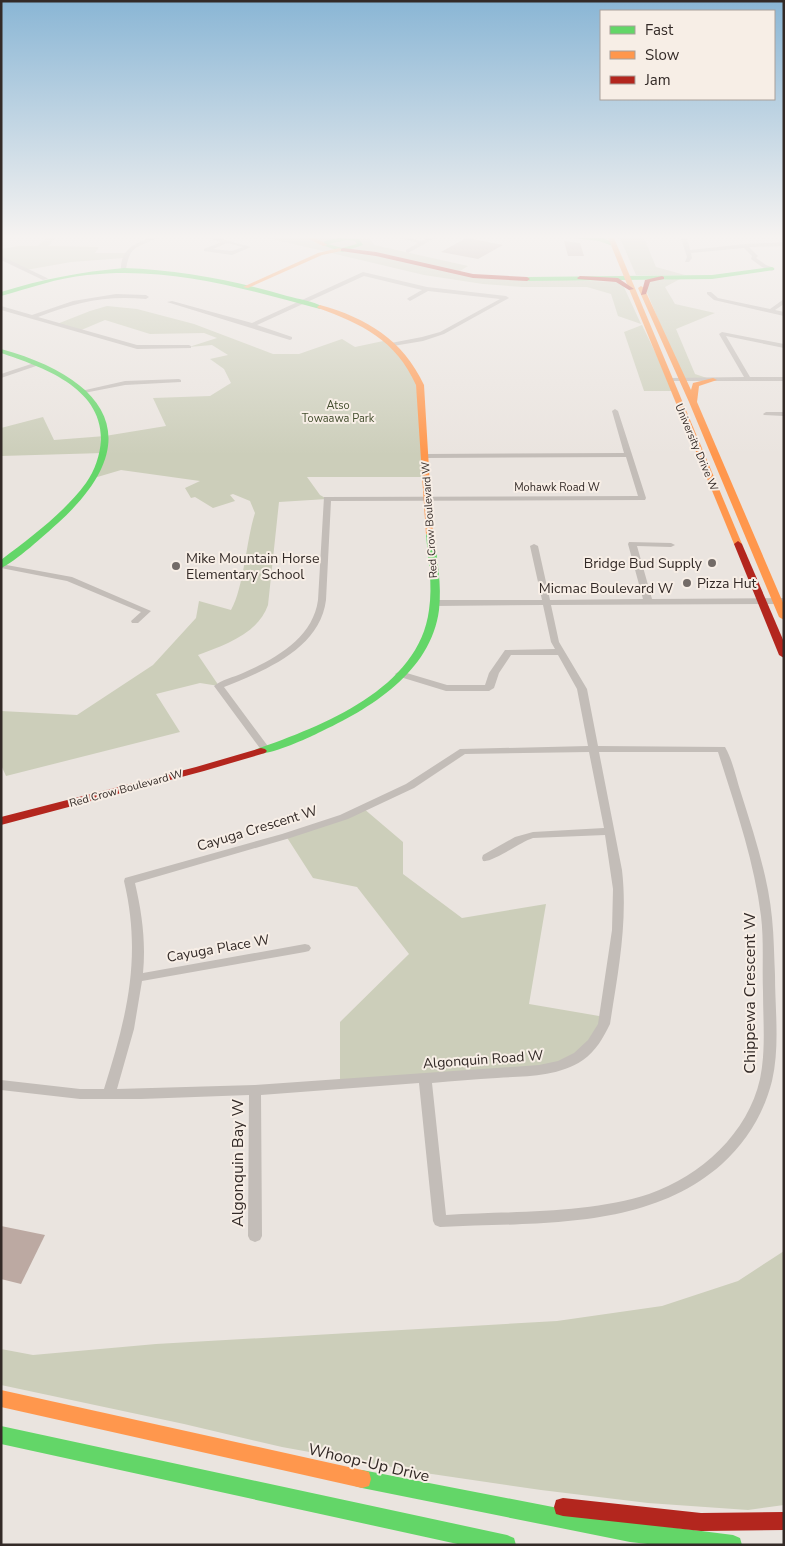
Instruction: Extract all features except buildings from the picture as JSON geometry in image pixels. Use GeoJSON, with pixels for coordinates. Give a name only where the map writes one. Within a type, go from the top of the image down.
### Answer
{"type":"FeatureCollection","features":[{"type":"Feature","properties":{"kind":"main road","name":"Red Crow Boulevard W"},"geometry":{"type":"LineString","coordinates":[[1,821],[220,763],[331,724],[371,699],[411,662],[427,635],[432,622],[435,603],[426,499],[420,385],[409,361],[393,344],[358,322],[328,310]]}},
{"type":"Feature","properties":{"kind":"main road","name":"University Drive W"},"geometry":{"type":"LineString","coordinates":[[643,310],[784,655]]}},
{"type":"Feature","properties":{"kind":"main road","name":"University Drive W"},"geometry":{"type":"LineString","coordinates":[[651,310],[780,601],[784,617]]}},
{"type":"Feature","properties":{"kind":"main road"},"geometry":{"type":"LineString","coordinates":[[1,351],[37,364],[84,391],[102,415],[105,424],[105,447],[97,471],[89,485],[76,499],[1,565]]}},
{"type":"Feature","properties":{"kind":"main road"},"geometry":{"type":"LineString","coordinates":[[693,402],[696,385],[712,380]]}},
{"type":"Feature","properties":{"kind":"main road","name":"Whoop-Up Drive"},"geometry":{"type":"LineString","coordinates":[[1,1398],[422,1492],[531,1511],[630,1532],[733,1545]]}},
{"type":"Feature","properties":{"kind":"main road"},"geometry":{"type":"LineString","coordinates":[[1,1435],[507,1545]]}},
{"type":"Feature","properties":{"kind":"main road"},"geometry":{"type":"LineString","coordinates":[[422,1492],[680,1520],[730,1524],[784,1521]]}},
{"type":"Feature","properties":{"kind":"street"},"geometry":{"type":"LineString","coordinates":[[9,310],[137,347],[189,347]]}},
{"type":"Feature","properties":{"kind":"street"},"geometry":{"type":"LineString","coordinates":[[33,317],[53,310]]}},
{"type":"Feature","properties":{"kind":"street"},"geometry":{"type":"LineString","coordinates":[[199,310],[253,325],[290,338]]}},
{"type":"Feature","properties":{"kind":"street"},"geometry":{"type":"LineString","coordinates":[[253,325],[286,310]]}},
{"type":"Feature","properties":{"kind":"street"},"geometry":{"type":"LineString","coordinates":[[393,344],[423,339],[442,333],[484,310]]}},
{"type":"Feature","properties":{"kind":"street"},"geometry":{"type":"LineString","coordinates":[[767,310],[784,314]]}},
{"type":"Feature","properties":{"kind":"street"},"geometry":{"type":"LineString","coordinates":[[748,379],[722,334],[744,336],[784,346]]}},
{"type":"Feature","properties":{"kind":"street"},"geometry":{"type":"LineString","coordinates":[[1,376],[37,364]]}},
{"type":"Feature","properties":{"kind":"street"},"geometry":{"type":"LineString","coordinates":[[670,380],[784,379]]}},
{"type":"Feature","properties":{"kind":"street"},"geometry":{"type":"LineString","coordinates":[[84,391],[125,383],[179,381]]}},
{"type":"Feature","properties":{"kind":"street","name":"Mohawk Road W"},"geometry":{"type":"LineString","coordinates":[[426,499],[642,498],[614,411]]}},
{"type":"Feature","properties":{"kind":"street"},"geometry":{"type":"LineString","coordinates":[[766,414],[784,414]]}},
{"type":"Feature","properties":{"kind":"street"},"geometry":{"type":"LineString","coordinates":[[424,456],[627,455]]}},
{"type":"Feature","properties":{"kind":"street"},"geometry":{"type":"LineString","coordinates":[[264,749],[219,686],[270,664],[296,644],[308,632],[315,621],[321,602],[327,499],[426,499]]}},
{"type":"Feature","properties":{"kind":"street"},"geometry":{"type":"LineString","coordinates":[[648,601],[632,544],[671,545]]}},
{"type":"Feature","properties":{"kind":"street","name":"Algonquin Road W"},"geometry":{"type":"LineString","coordinates":[[1,1085],[64,1093],[141,1094],[255,1090],[558,1067],[574,1060],[587,1050],[598,1038],[604,1024],[619,909],[617,870],[582,689],[559,652],[550,627],[534,546]]}},
{"type":"Feature","properties":{"kind":"street"},"geometry":{"type":"LineString","coordinates":[[1,565],[69,579],[147,611],[135,621]]}},
{"type":"Feature","properties":{"kind":"street","name":"Micmac Boulevard W"},"geometry":{"type":"LineString","coordinates":[[435,603],[780,601]]}},
{"type":"Feature","properties":{"kind":"street"},"geometry":{"type":"LineString","coordinates":[[400,674],[446,688],[488,688],[494,673],[508,652],[559,652]]}},
{"type":"Feature","properties":{"kind":"street","name":"Cayuga Crescent W"},"geometry":{"type":"LineString","coordinates":[[109,1093],[125,1043],[137,978],[137,918],[129,880],[278,838],[344,817],[410,786],[463,751],[595,749]]}},
{"type":"Feature","properties":{"kind":"street","name":"Chippewa Crescent W"},"geometry":{"type":"LineString","coordinates":[[424,1078],[440,1221],[590,1213],[621,1208],[655,1197],[707,1169],[728,1151],[745,1128],[758,1105],[766,1080],[769,1050],[768,937],[765,907],[752,849],[722,749],[595,749]]}},
{"type":"Feature","properties":{"kind":"street"},"geometry":{"type":"LineString","coordinates":[[487,858],[519,839],[533,835],[610,831]]}},
{"type":"Feature","properties":{"kind":"street","name":"Cayuga Place W"},"geometry":{"type":"LineString","coordinates":[[137,978],[305,948]]}},
{"type":"Feature","properties":{"kind":"street","name":"Algonquin Bay W"},"geometry":{"type":"LineString","coordinates":[[255,1090],[255,1236]]}},
{"type":"Feature","properties":{"kind":"green space","name":"Atso Towaawa Park"},"geometry":{"type":"Polygon","coordinates":[[[141,310],[194,324],[273,354],[299,354],[342,339],[355,347],[388,340],[415,370],[425,477],[307,477],[320,495],[327,499],[279,502],[268,605],[263,615],[256,624],[239,637],[198,655],[219,686],[200,683],[156,694],[180,732],[6,776],[1,765],[1,711],[77,715],[153,665],[196,618],[199,601],[231,610],[242,577],[255,513],[250,501],[233,494],[230,495],[235,501],[213,508],[195,497],[191,498],[185,488],[200,481],[121,470],[94,478],[103,453],[1,456],[1,428],[43,417],[54,440],[105,436],[166,426],[153,398],[210,396],[231,383],[224,369],[210,359],[228,355],[212,345],[189,347],[217,338],[204,333],[150,334],[105,320],[79,331],[57,324],[90,311],[141,310]]]}},
{"type":"Feature","properties":{"kind":"green space"},"geometry":{"type":"Polygon","coordinates":[[[616,310],[635,310],[641,324],[618,316],[616,310]]]}},
{"type":"Feature","properties":{"kind":"green space"},"geometry":{"type":"Polygon","coordinates":[[[654,310],[702,310],[715,313],[676,329],[695,374],[713,380],[683,380],[654,310]]]}},
{"type":"Feature","properties":{"kind":"green space"},"geometry":{"type":"Polygon","coordinates":[[[642,325],[674,391],[644,391],[624,332],[642,325]]]}},
{"type":"Feature","properties":{"kind":"green space"},"geometry":{"type":"Polygon","coordinates":[[[363,808],[403,842],[403,874],[462,918],[546,904],[529,1004],[605,1017],[598,1038],[558,1067],[340,1084],[340,1022],[409,954],[357,887],[313,878],[286,836],[363,808]]]}},
{"type":"Feature","properties":{"kind":"green space"},"geometry":{"type":"Polygon","coordinates":[[[784,1251],[784,1505],[748,1510],[648,1503],[425,1473],[282,1447],[1,1385],[1,1349],[33,1355],[156,1344],[557,1321],[662,1306],[738,1281],[784,1251]]]}},
{"type":"Feature","properties":{"kind":"traffic: fast"},"geometry":{"type":"LineString","coordinates":[[1,351],[49,369],[78,387],[90,398],[99,412],[105,436],[100,464],[94,477],[81,495],[48,527],[1,565]]}},
{"type":"Feature","properties":{"kind":"traffic: fast"},"geometry":{"type":"LineString","coordinates":[[261,751],[338,720],[387,688],[407,669],[422,646],[434,611],[435,589],[430,534]]}},
{"type":"Feature","properties":{"kind":"traffic: fast"},"geometry":{"type":"LineString","coordinates":[[1,1435],[507,1545]]}},
{"type":"Feature","properties":{"kind":"traffic: fast"},"geometry":{"type":"LineString","coordinates":[[362,1479],[630,1532],[733,1545]]}},
{"type":"Feature","properties":{"kind":"traffic: slow"},"geometry":{"type":"LineString","coordinates":[[328,310],[380,334],[404,356],[413,369],[420,385],[430,534]]}},
{"type":"Feature","properties":{"kind":"traffic: slow"},"geometry":{"type":"LineString","coordinates":[[640,310],[738,544]]}},
{"type":"Feature","properties":{"kind":"traffic: slow"},"geometry":{"type":"LineString","coordinates":[[651,310],[693,402],[784,617]]}},
{"type":"Feature","properties":{"kind":"traffic: slow"},"geometry":{"type":"LineString","coordinates":[[693,402],[696,385],[713,380]]}},
{"type":"Feature","properties":{"kind":"traffic: slow"},"geometry":{"type":"LineString","coordinates":[[1,1398],[362,1479]]}},
{"type":"Feature","properties":{"kind":"traffic: jam"},"geometry":{"type":"LineString","coordinates":[[738,544],[784,655]]}},
{"type":"Feature","properties":{"kind":"traffic: jam"},"geometry":{"type":"LineString","coordinates":[[1,821],[200,769],[261,751]]}},
{"type":"Feature","properties":{"kind":"traffic: jam"},"geometry":{"type":"LineString","coordinates":[[563,1507],[701,1522],[784,1521]]}},
{"type":"Feature","properties":{"kind":"place","name":"Bridge Bud Supply"},"geometry":{"type":"Point","coordinates":[712,563]}},
{"type":"Feature","properties":{"kind":"place","name":"Mike Mountain Horse Elementary School"},"geometry":{"type":"Point","coordinates":[176,566]}},
{"type":"Feature","properties":{"kind":"place","name":"Pizza Hut"},"geometry":{"type":"Point","coordinates":[687,583]}}]}
